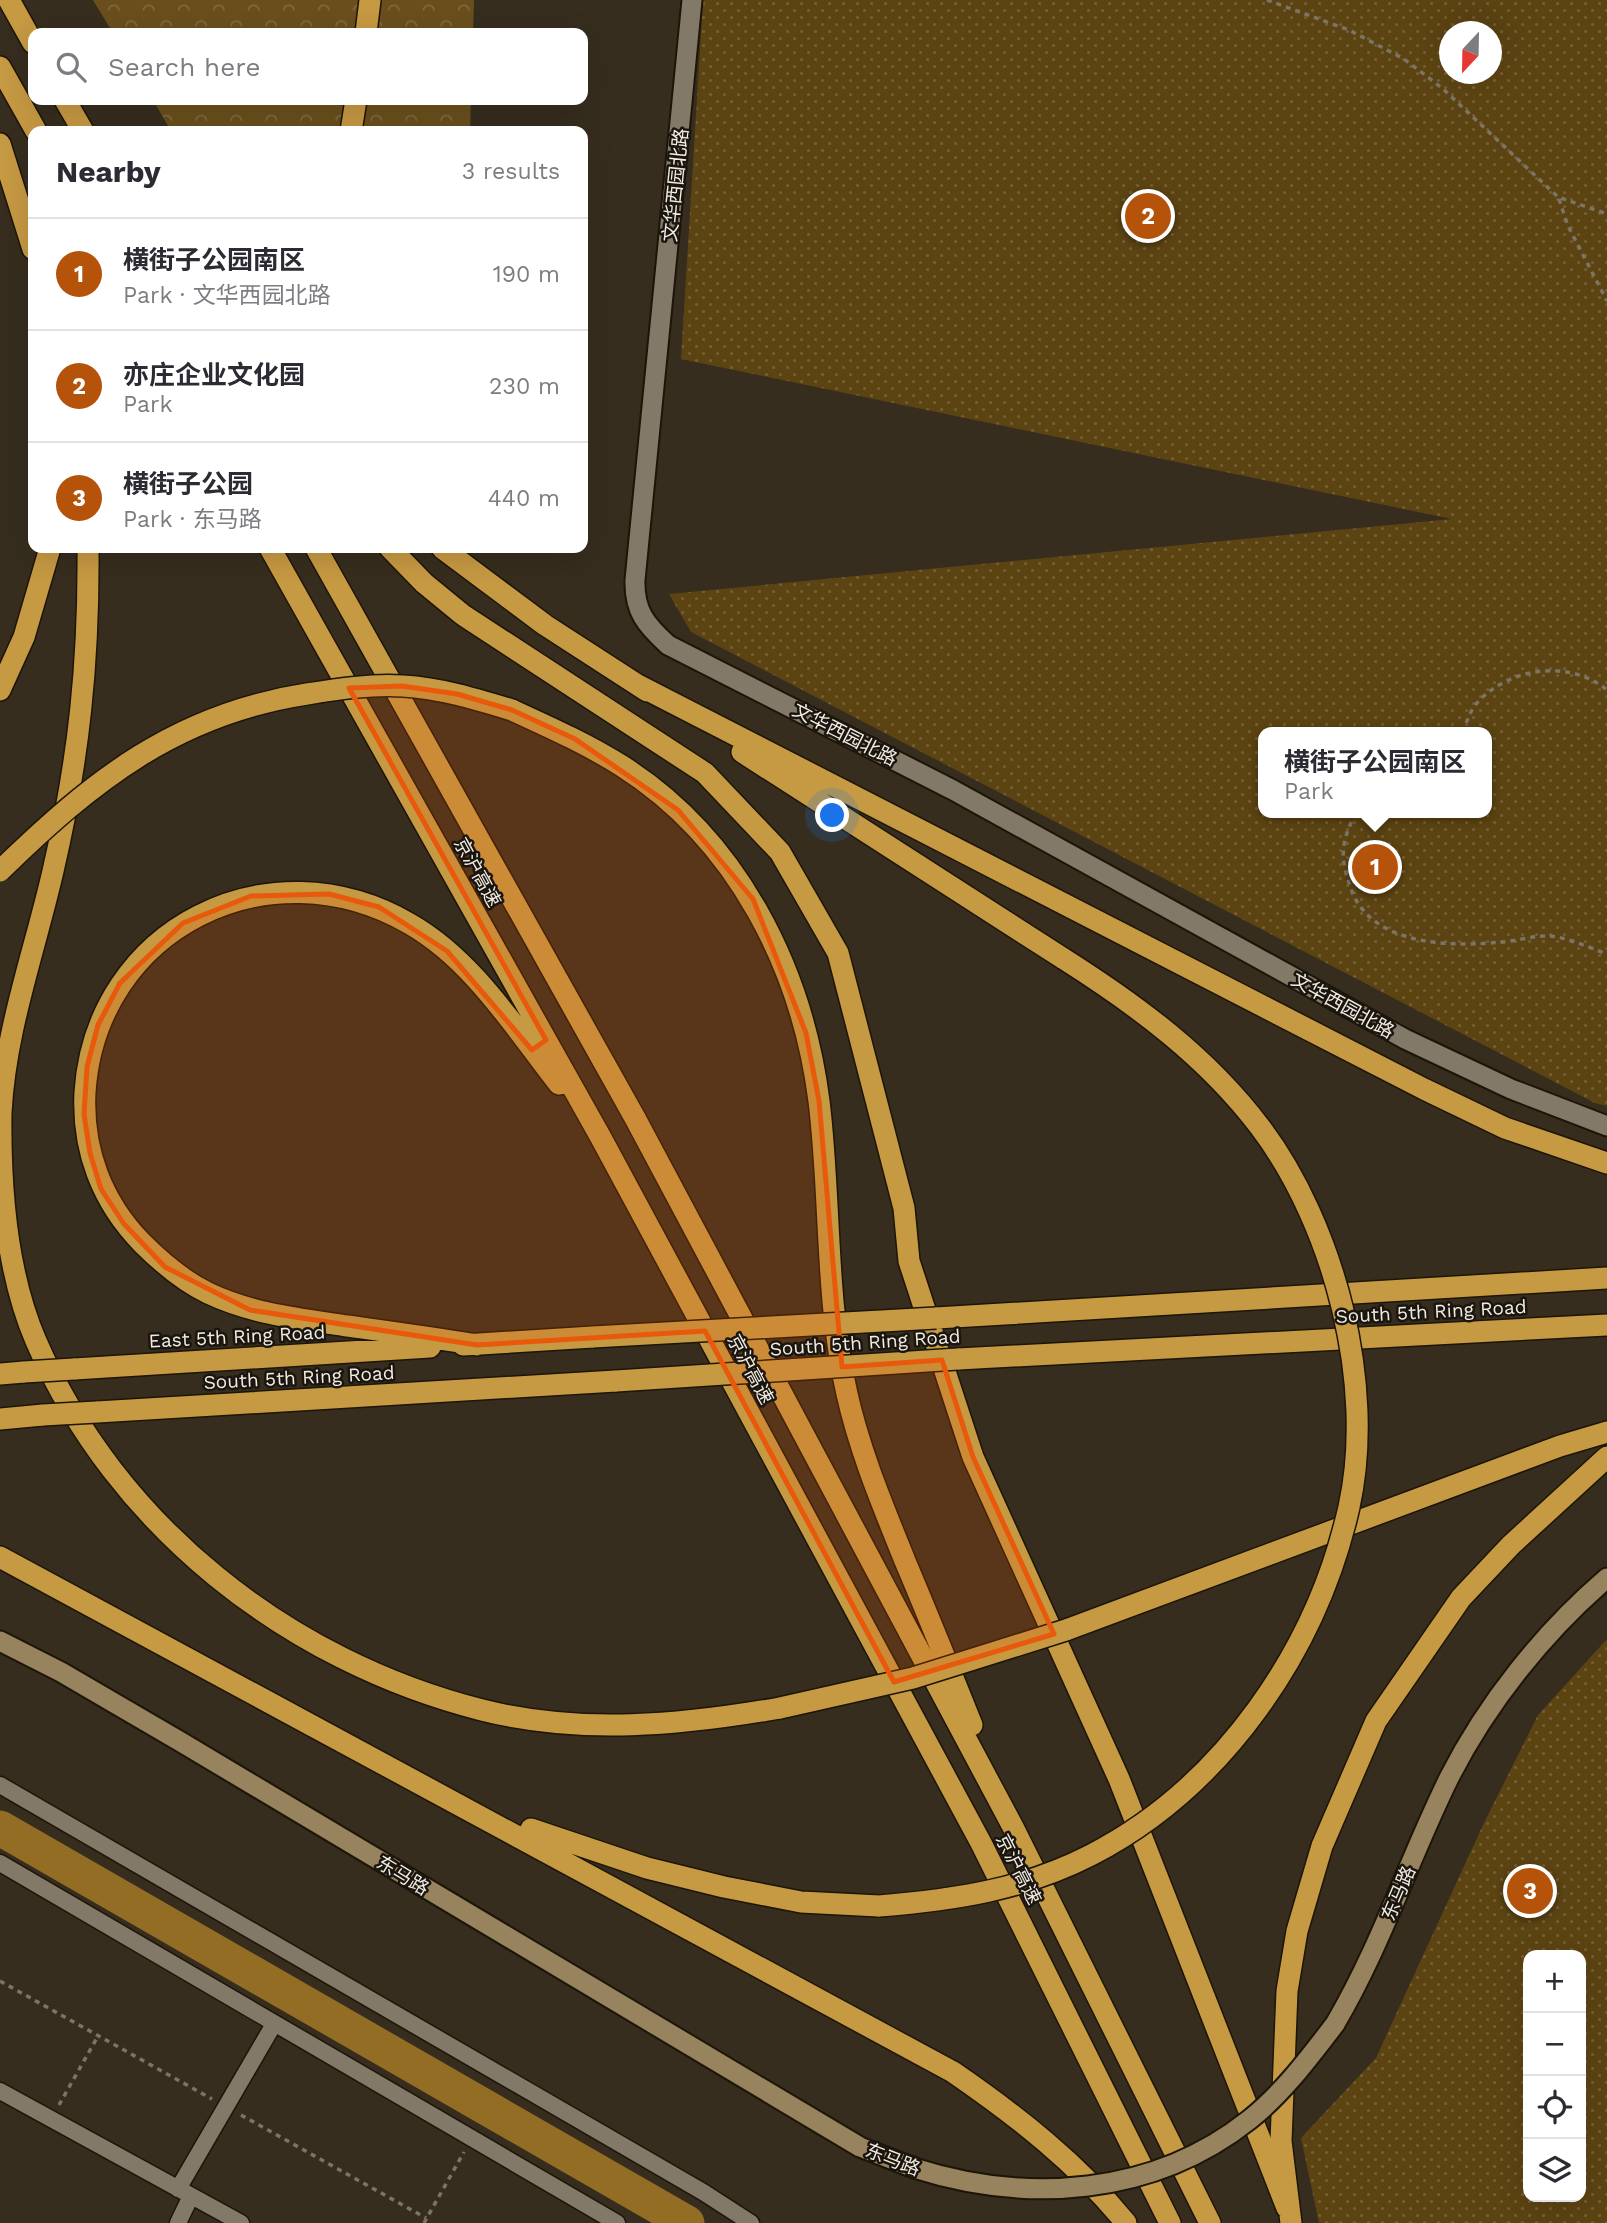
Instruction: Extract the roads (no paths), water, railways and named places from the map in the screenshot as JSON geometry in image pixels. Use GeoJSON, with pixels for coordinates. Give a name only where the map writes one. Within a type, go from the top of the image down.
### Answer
{"type":"FeatureCollection","features":[{"type":"Feature","properties":{"kind":"highway"},"geometry":{"type":"LineString","coordinates":[[9,0],[28,34]]}},
{"type":"Feature","properties":{"kind":"highway"},"geometry":{"type":"LineString","coordinates":[[367,28],[370,0]]}},
{"type":"Feature","properties":{"kind":"highway"},"geometry":{"type":"LineString","coordinates":[[0,66],[33,126]]}},
{"type":"Feature","properties":{"kind":"highway"},"geometry":{"type":"LineString","coordinates":[[68,105],[80,126]]}},
{"type":"Feature","properties":{"kind":"highway"},"geometry":{"type":"LineString","coordinates":[[68,105],[84,126]]}},
{"type":"Feature","properties":{"kind":"highway"},"geometry":{"type":"LineString","coordinates":[[352,126],[355,105]]}},
{"type":"Feature","properties":{"kind":"highway"},"geometry":{"type":"LineString","coordinates":[[0,144],[28,233]]}},
{"type":"Feature","properties":{"kind":"highway"},"geometry":{"type":"LineString","coordinates":[[0,690],[24,637],[49,553]]}},
{"type":"Feature","properties":{"kind":"highway"},"geometry":{"type":"LineString","coordinates":[[88,553],[87,659],[74,774],[9,1049],[1,1110],[1,1177],[18,1286],[35,1340],[91,1441],[121,1485],[197,1561],[250,1602],[307,1640],[367,1672],[484,1711],[544,1721],[652,1725],[697,1722],[780,1708],[913,1678],[1066,1630],[1560,1446],[1607,1432]]}},
{"type":"Feature","properties":{"kind":"highway","name":"京沪高速"},"geometry":{"type":"LineString","coordinates":[[273,553],[600,1136],[981,1843],[1170,2223]]}},
{"type":"Feature","properties":{"kind":"highway","name":"京沪高速"},"geometry":{"type":"LineString","coordinates":[[319,553],[635,1118],[1013,1827],[1210,2223]]}},
{"type":"Feature","properties":{"kind":"highway"},"geometry":{"type":"LineString","coordinates":[[395,553],[424,583],[463,615],[705,772],[780,852],[838,953],[904,1208],[909,1261],[973,1457],[1119,1779],[1289,2215]]}},
{"type":"Feature","properties":{"kind":"highway"},"geometry":{"type":"LineString","coordinates":[[435,1791],[559,1840],[647,1868],[802,1902],[878,1906],[958,1899],[1025,1882],[1090,1855],[1148,1820],[1188,1787],[1241,1731],[1273,1687],[1327,1580],[1349,1506],[1357,1443],[1354,1388],[1346,1328],[1334,1271],[1288,1172],[1262,1129],[1218,1076],[1123,996],[545,625],[449,553]]}},
{"type":"Feature","properties":{"kind":"highway"},"geometry":{"type":"LineString","coordinates":[[636,684],[1424,1089],[1505,1128],[1607,1163]]}},
{"type":"Feature","properties":{"kind":"highway"},"geometry":{"type":"LineString","coordinates":[[0,871],[74,802],[153,745],[240,707],[342,688],[402,686],[457,694],[512,710],[575,739],[624,768],[678,810],[716,850],[753,899],[781,962],[806,1033],[819,1101],[834,1314],[846,1392],[861,1450],[1013,1827]]}},
{"type":"Feature","properties":{"kind":"highway"},"geometry":{"type":"LineString","coordinates":[[477,1345],[250,1310],[207,1293],[165,1267],[124,1224],[102,1189],[88,1140],[84,1114],[87,1067],[98,1025],[120,983],[149,951],[183,923],[221,904],[251,895],[289,891],[329,894],[379,907],[412,925],[447,951],[482,987],[600,1136]]}},
{"type":"Feature","properties":{"kind":"highway","name":"South 5th Ring Road"},"geometry":{"type":"LineString","coordinates":[[477,1345],[1607,1278]]}},
{"type":"Feature","properties":{"kind":"highway","name":"South 5th Ring Road"},"geometry":{"type":"LineString","coordinates":[[0,1419],[958,1359],[1607,1325]]}},
{"type":"Feature","properties":{"kind":"highway","name":"East 5th Ring Road"},"geometry":{"type":"LineString","coordinates":[[0,1374],[477,1345]]}},
{"type":"Feature","properties":{"kind":"highway"},"geometry":{"type":"LineString","coordinates":[[1289,2215],[1281,2141],[1287,1992],[1300,1919],[1322,1846],[1376,1721],[1461,1598],[1511,1545],[1607,1457]]}},
{"type":"Feature","properties":{"kind":"highway"},"geometry":{"type":"LineString","coordinates":[[0,1557],[953,2073],[1002,2106],[1058,2151],[1126,2223]]}},
{"type":"Feature","properties":{"kind":"main road","name":"东马路"},"geometry":{"type":"LineString","coordinates":[[0,1642],[61,1672],[181,1742],[848,2140],[914,2168],[959,2182],[1011,2190],[1067,2190],[1121,2180],[1210,2147],[1250,2119],[1292,2080],[1335,2024],[1358,1984],[1421,1840],[1478,1727],[1560,1623],[1607,1578]]}},
{"type":"Feature","properties":{"kind":"street","name":"文华西园北路"},"geometry":{"type":"LineString","coordinates":[[692,0],[635,580],[634,598],[639,613],[649,627],[668,645],[953,790],[1405,1039],[1511,1089],[1607,1126]]}},
{"type":"Feature","properties":{"kind":"street"},"geometry":{"type":"LineString","coordinates":[[0,1786],[691,2185],[751,2223]]}},
{"type":"Feature","properties":{"kind":"street"},"geometry":{"type":"LineString","coordinates":[[0,1863],[617,2223]]}},
{"type":"Feature","properties":{"kind":"street"},"geometry":{"type":"LineString","coordinates":[[178,2223],[185,2192],[274,2024]]}},
{"type":"Feature","properties":{"kind":"street"},"geometry":{"type":"LineString","coordinates":[[0,2091],[241,2223]]}},
{"type":"Feature","properties":{"kind":"waterway"},"geometry":{"type":"LineString","coordinates":[[0,1828],[687,2223]]}},
{"type":"Feature","properties":{"kind":"place","name":"亦庄企业文化园"},"geometry":{"type":"Point","coordinates":[1148,216]}},
{"type":"Feature","properties":{"kind":"place","name":"横街子公园南区"},"geometry":{"type":"Point","coordinates":[1375,867]}},
{"type":"Feature","properties":{"kind":"place","name":"横街子公园"},"geometry":{"type":"Point","coordinates":[1530,1891]}}]}
